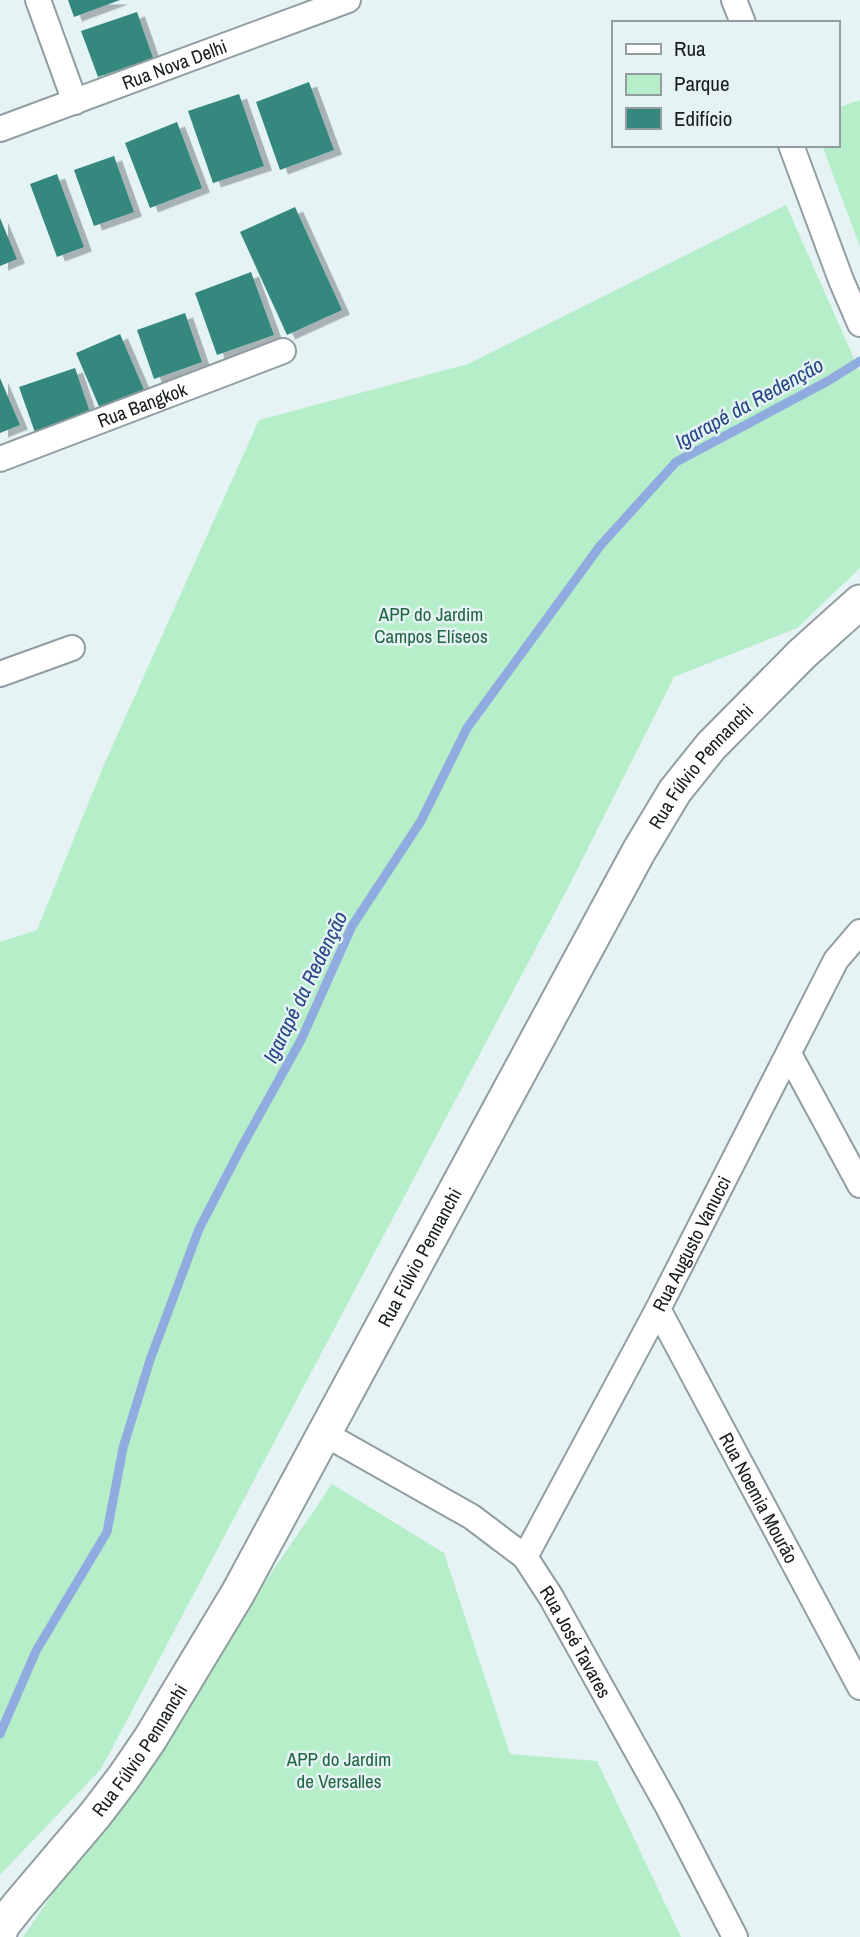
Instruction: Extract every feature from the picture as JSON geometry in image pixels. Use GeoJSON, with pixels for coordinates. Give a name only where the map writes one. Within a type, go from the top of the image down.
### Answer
{"type":"FeatureCollection","features":[{"type":"Feature","properties":{"kind":"street"},"geometry":{"type":"LineString","coordinates":[[38,0],[75,102]]}},
{"type":"Feature","properties":{"kind":"street","name":"Rua Nova Delhi"},"geometry":{"type":"LineString","coordinates":[[0,129],[348,0]]}},
{"type":"Feature","properties":{"kind":"street"},"geometry":{"type":"LineString","coordinates":[[734,0],[742,21]]}},
{"type":"Feature","properties":{"kind":"street"},"geometry":{"type":"LineString","coordinates":[[792,147],[860,324]]}},
{"type":"Feature","properties":{"kind":"street","name":"Rua Bangkok"},"geometry":{"type":"LineString","coordinates":[[0,459],[284,352]]}},
{"type":"Feature","properties":{"kind":"street","name":"Rua Fúlvio Pennanchi"},"geometry":{"type":"LineString","coordinates":[[1,1928],[102,1806],[150,1739],[238,1593],[639,851],[675,791],[711,746],[802,654],[860,602]]}},
{"type":"Feature","properties":{"kind":"street"},"geometry":{"type":"LineString","coordinates":[[0,674],[72,648]]}},
{"type":"Feature","properties":{"kind":"street","name":"Rua Augusto Vanucci"},"geometry":{"type":"LineString","coordinates":[[525,1557],[658,1309],[836,960],[860,932]]}},
{"type":"Feature","properties":{"kind":"street"},"geometry":{"type":"LineString","coordinates":[[789,1054],[860,1185]]}},
{"type":"Feature","properties":{"kind":"street","name":"Rua Noemia Mourão"},"geometry":{"type":"LineString","coordinates":[[658,1309],[860,1686]]}},
{"type":"Feature","properties":{"kind":"street","name":"Rua José Tavares"},"geometry":{"type":"LineString","coordinates":[[325,1434],[472,1517],[525,1557],[551,1597],[668,1807],[736,1937]]}},
{"type":"Feature","properties":{"kind":"green space"},"geometry":{"type":"Polygon","coordinates":[[[860,100],[860,247],[823,147],[839,147],[839,107],[860,100]]]}},
{"type":"Feature","properties":{"kind":"green space","name":"APP do Jardim Campos Elíseos"},"geometry":{"type":"Polygon","coordinates":[[[786,205],[860,372],[860,568],[797,628],[674,677],[572,880],[101,1769],[0,1875],[0,942],[37,930],[103,767],[259,420],[468,364],[786,205]]]}},
{"type":"Feature","properties":{"kind":"green space","name":"APP do Jardim de Versalles"},"geometry":{"type":"Polygon","coordinates":[[[332,1484],[444,1553],[510,1754],[597,1761],[681,1937],[23,1937],[332,1484]]]}},
{"type":"Feature","properties":{"kind":"building"},"geometry":{"type":"Polygon","coordinates":[[[68,0],[120,0],[74,17],[68,0]]]}},
{"type":"Feature","properties":{"kind":"building"},"geometry":{"type":"Polygon","coordinates":[[[137,12],[153,58],[98,77],[81,31],[137,12]]]}},
{"type":"Feature","properties":{"kind":"building"},"geometry":{"type":"Polygon","coordinates":[[[309,82],[334,150],[280,170],[256,102],[309,82]]]}},
{"type":"Feature","properties":{"kind":"building"},"geometry":{"type":"Polygon","coordinates":[[[239,94],[264,166],[213,183],[188,111],[239,94]]]}},
{"type":"Feature","properties":{"kind":"building"},"geometry":{"type":"Polygon","coordinates":[[[177,122],[202,188],[150,208],[125,143],[177,122]]]}},
{"type":"Feature","properties":{"kind":"building"},"geometry":{"type":"Polygon","coordinates":[[[114,156],[134,212],[94,226],[74,170],[114,156]]]}},
{"type":"Feature","properties":{"kind":"building"},"geometry":{"type":"Polygon","coordinates":[[[57,174],[84,247],[57,257],[30,184],[57,174]]]}},
{"type":"Feature","properties":{"kind":"building"},"geometry":{"type":"Polygon","coordinates":[[[295,207],[342,310],[287,335],[240,232],[295,207]]]}},
{"type":"Feature","properties":{"kind":"building"},"geometry":{"type":"Polygon","coordinates":[[[0,218],[17,259],[0,266],[0,218]]]}},
{"type":"Feature","properties":{"kind":"building"},"geometry":{"type":"Polygon","coordinates":[[[251,272],[274,335],[217,355],[195,293],[251,272]]]}},
{"type":"Feature","properties":{"kind":"building"},"geometry":{"type":"Polygon","coordinates":[[[185,313],[202,362],[154,379],[137,330],[185,313]]]}},
{"type":"Feature","properties":{"kind":"building"},"geometry":{"type":"Polygon","coordinates":[[[120,334],[145,392],[101,411],[76,353],[120,334]]]}},
{"type":"Feature","properties":{"kind":"building"},"geometry":{"type":"Polygon","coordinates":[[[75,368],[93,421],[38,441],[19,387],[75,368]]]}},
{"type":"Feature","properties":{"kind":"building"},"geometry":{"type":"Polygon","coordinates":[[[0,378],[20,425],[0,433],[0,378]]]}},
{"type":"Feature","properties":{"kind":"waterway","name":"Igarapé da Redenção"},"geometry":{"type":"LineString","coordinates":[[0,1734],[36,1651],[107,1532],[123,1448],[150,1360],[199,1229],[301,1040],[352,926],[421,821],[467,728],[600,546],[676,462],[828,381],[860,361]]}}]}
